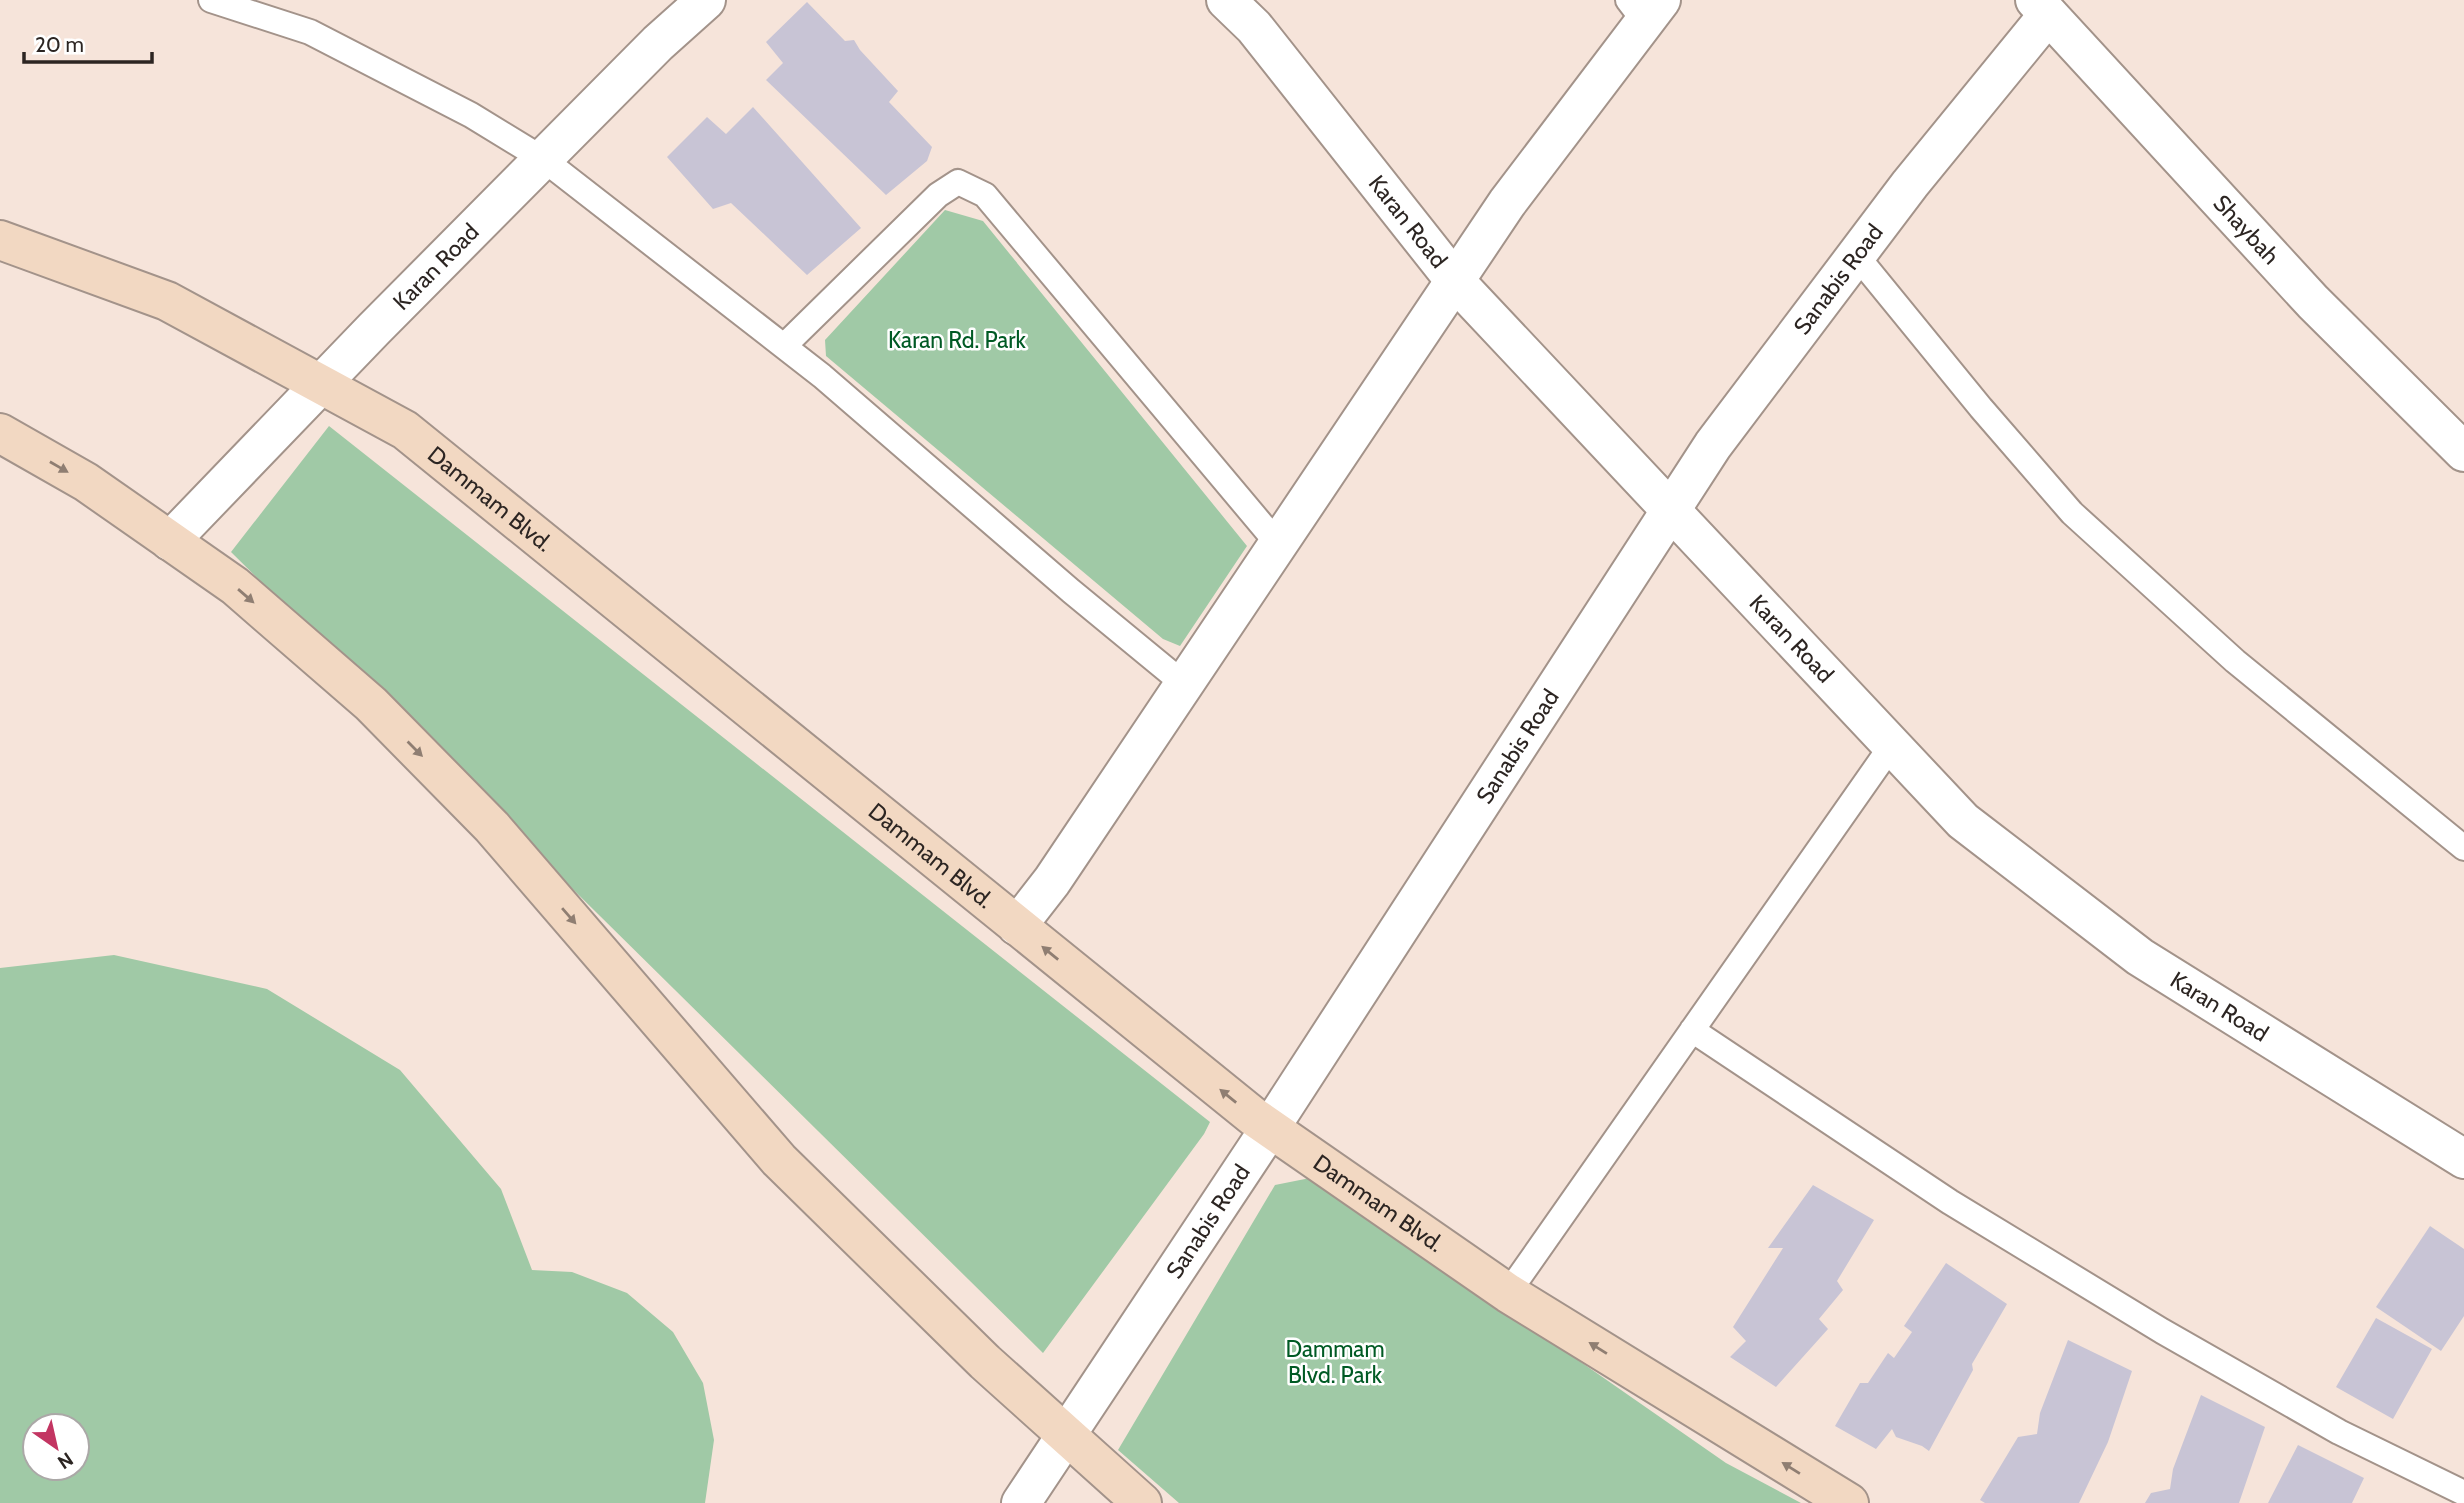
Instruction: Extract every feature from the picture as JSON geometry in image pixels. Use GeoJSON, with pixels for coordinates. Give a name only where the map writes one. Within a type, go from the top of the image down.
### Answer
{"type":"FeatureCollection","features":[{"type":"Feature","properties":{"kind":"main road","name":"Dammam Blvd."},"geometry":{"type":"LineString","coordinates":[[0,240],[167,301],[404,430],[1270,1128],[1508,1293],[1849,1503]]}},
{"type":"Feature","properties":{"kind":"main road"},"geometry":{"type":"LineString","coordinates":[[0,433],[86,482],[235,586],[371,704],[492,827],[779,1160],[985,1362],[1142,1503]]}},
{"type":"Feature","properties":{"kind":"street","name":"Karan Road"},"geometry":{"type":"LineString","coordinates":[[170,541],[543,159],[658,43],[706,0]]}},
{"type":"Feature","properties":{"kind":"street","name":"Karan Road"},"geometry":{"type":"LineString","coordinates":[[1226,0],[1254,27],[1455,281],[1964,821],[2140,957],[2464,1159]]}},
{"type":"Feature","properties":{"kind":"street"},"geometry":{"type":"LineString","coordinates":[[1017,926],[1052,881],[1507,203],[1644,7]]}},
{"type":"Feature","properties":{"kind":"street","name":"Sanabis Road"},"geometry":{"type":"LineString","coordinates":[[1020,1503],[1270,1128],[1713,445],[2042,7]]}},
{"type":"Feature","properties":{"kind":"street","name":"Shaybah"},"geometry":{"type":"LineString","coordinates":[[2042,7],[2313,302],[2464,452]]}},
{"type":"Feature","properties":{"kind":"lane"},"geometry":{"type":"LineString","coordinates":[[211,0],[252,6],[310,32],[471,115],[543,159],[822,376],[1184,684]]}},
{"type":"Feature","properties":{"kind":"lane"},"geometry":{"type":"LineString","coordinates":[[784,346],[937,195],[958,182],[985,195],[1278,544]]}},
{"type":"Feature","properties":{"kind":"lane"},"geometry":{"type":"LineString","coordinates":[[1856,255],[1980,408],[2072,513],[2235,661],[2464,848]]}},
{"type":"Feature","properties":{"kind":"lane"},"geometry":{"type":"LineString","coordinates":[[1508,1293],[1892,745]]}},
{"type":"Feature","properties":{"kind":"lane"},"geometry":{"type":"LineString","coordinates":[[1692,1030],[1950,1202],[2162,1331],[2339,1432],[2464,1493]]}},
{"type":"Feature","properties":{"kind":"green space","name":"Karan Rd. Park"},"geometry":{"type":"Polygon","coordinates":[[[945,210],[983,221],[1247,546],[1180,646],[1163,639],[826,356],[825,340],[945,210]]]}},
{"type":"Feature","properties":{"kind":"green space"},"geometry":{"type":"Polygon","coordinates":[[[329,426],[1210,1122],[1204,1134],[1043,1353],[231,552],[329,426]]]}},
{"type":"Feature","properties":{"kind":"green space"},"geometry":{"type":"Polygon","coordinates":[[[114,955],[267,989],[400,1070],[501,1189],[532,1270],[572,1272],[627,1293],[673,1332],[703,1383],[714,1440],[705,1503],[0,1503],[0,968],[114,955]]]}},
{"type":"Feature","properties":{"kind":"green space","name":"Dammam Blvd. Park"},"geometry":{"type":"Polygon","coordinates":[[[1315,1177],[1726,1463],[1801,1503],[1179,1503],[1118,1450],[1275,1185],[1315,1177]]]}},
{"type":"Feature","properties":{"kind":"building"},"geometry":{"type":"Polygon","coordinates":[[[807,2],[845,41],[854,40],[898,91],[889,102],[932,147],[927,161],[886,195],[766,80],[783,63],[766,42],[807,2]]]}},
{"type":"Feature","properties":{"kind":"building"},"geometry":{"type":"Polygon","coordinates":[[[753,107],[861,228],[807,275],[731,203],[713,209],[667,157],[707,117],[726,134],[753,107]]]}},
{"type":"Feature","properties":{"kind":"building"},"geometry":{"type":"Polygon","coordinates":[[[1813,1185],[1874,1220],[1837,1281],[1843,1290],[1819,1319],[1828,1329],[1776,1387],[1730,1357],[1746,1341],[1733,1327],[1783,1248],[1768,1248],[1813,1185]]]}},
{"type":"Feature","properties":{"kind":"building"},"geometry":{"type":"Polygon","coordinates":[[[2430,1226],[2464,1249],[2464,1316],[2441,1351],[2376,1307],[2430,1226]]]}},
{"type":"Feature","properties":{"kind":"building"},"geometry":{"type":"Polygon","coordinates":[[[1946,1263],[2007,1304],[1972,1364],[1973,1370],[1929,1451],[1896,1437],[1892,1429],[1876,1449],[1835,1426],[1860,1383],[1868,1383],[1888,1353],[1894,1358],[1912,1332],[1904,1326],[1946,1263]]]}},
{"type":"Feature","properties":{"kind":"building"},"geometry":{"type":"Polygon","coordinates":[[[2376,1318],[2432,1349],[2393,1419],[2336,1387],[2376,1318]]]}},
{"type":"Feature","properties":{"kind":"building"},"geometry":{"type":"Polygon","coordinates":[[[2068,1340],[2132,1371],[2108,1442],[2079,1503],[1985,1503],[1980,1500],[2018,1437],[2037,1434],[2040,1413],[2068,1340]]]}},
{"type":"Feature","properties":{"kind":"building"},"geometry":{"type":"Polygon","coordinates":[[[2201,1395],[2265,1427],[2239,1503],[2145,1503],[2151,1493],[2170,1489],[2173,1469],[2201,1395]]]}},
{"type":"Feature","properties":{"kind":"building"},"geometry":{"type":"Polygon","coordinates":[[[2298,1445],[2364,1478],[2352,1503],[2268,1503],[2298,1445]]]}}]}
